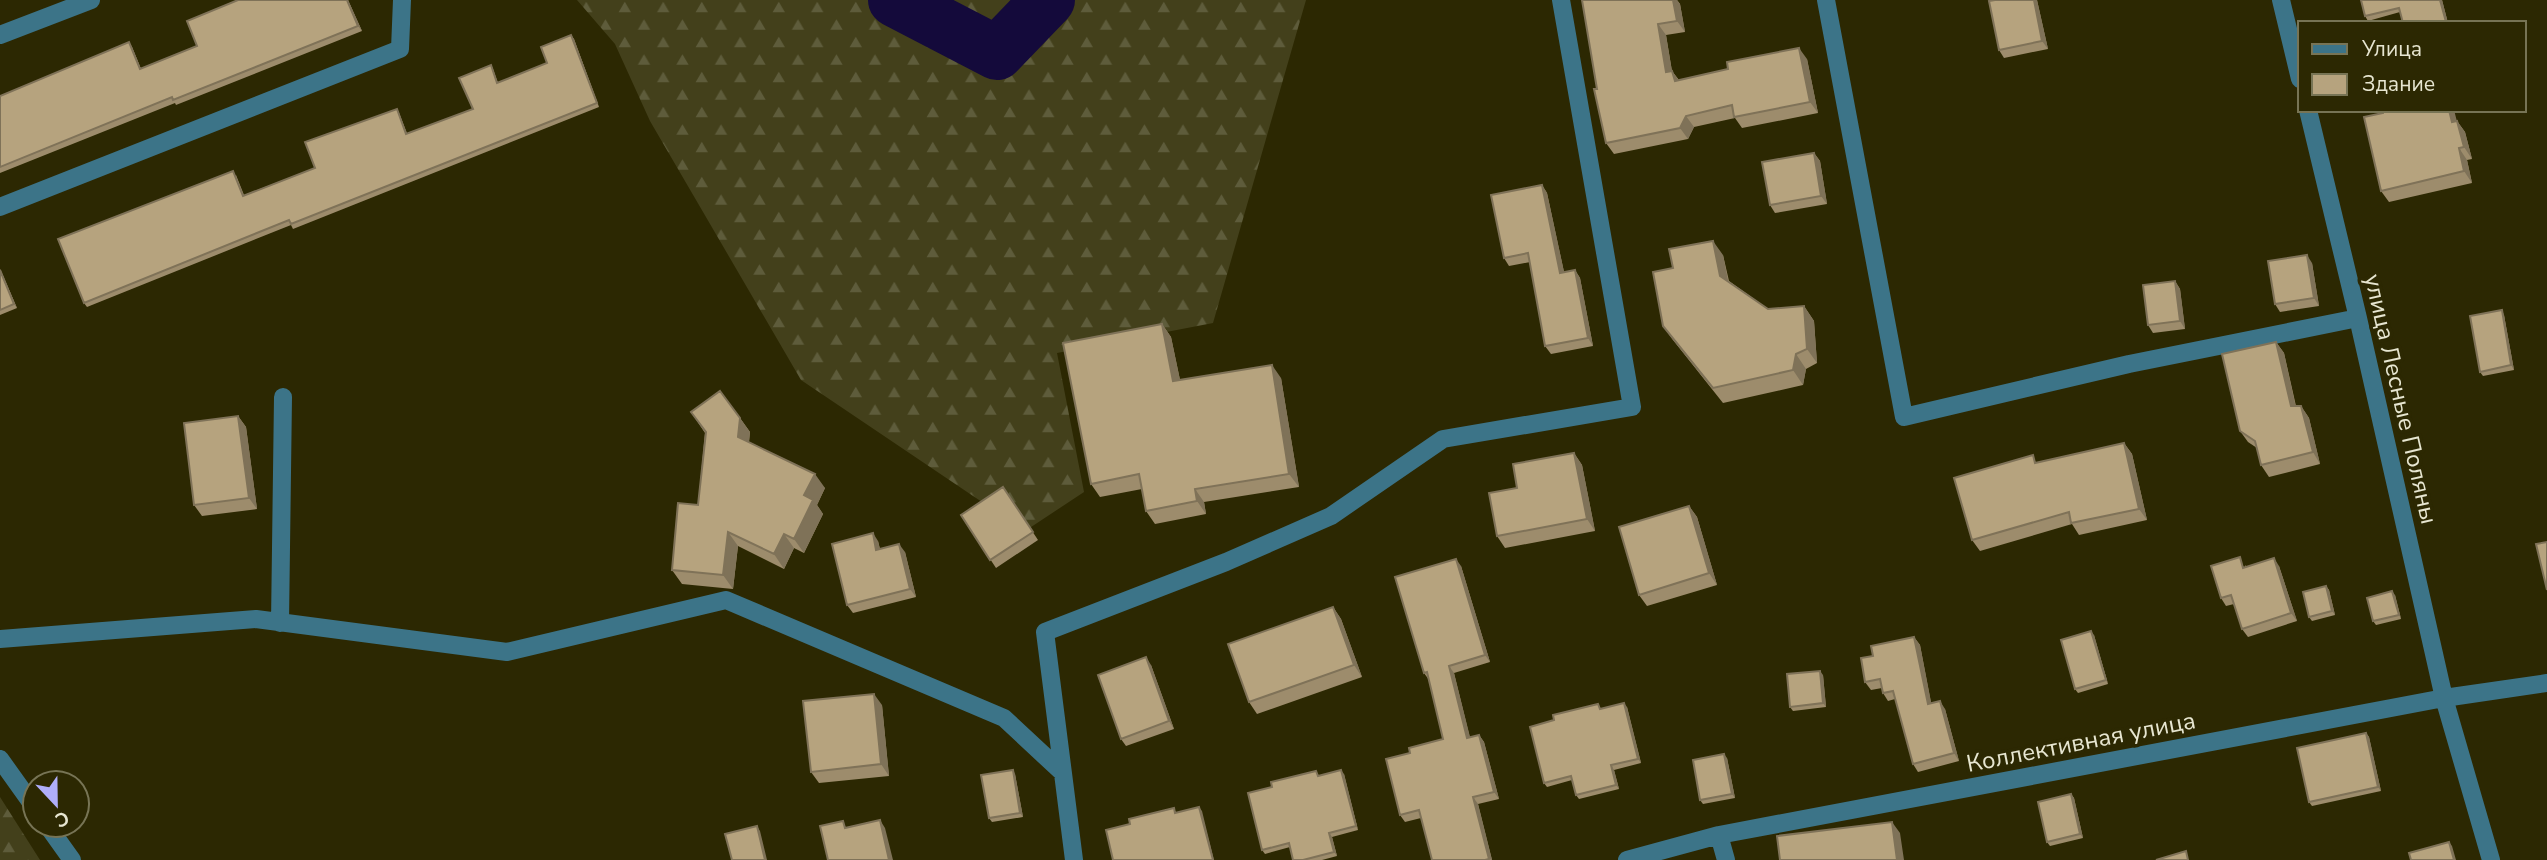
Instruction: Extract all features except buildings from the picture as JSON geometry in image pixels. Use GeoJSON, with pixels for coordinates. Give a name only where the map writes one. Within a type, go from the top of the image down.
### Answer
{"type":"FeatureCollection","features":[{"type":"Feature","properties":{"kind":"street"},"geometry":{"type":"LineString","coordinates":[[0,35],[92,0]]}},
{"type":"Feature","properties":{"kind":"street"},"geometry":{"type":"LineString","coordinates":[[0,208],[400,49],[402,0]]}},
{"type":"Feature","properties":{"kind":"street"},"geometry":{"type":"LineString","coordinates":[[1074,860],[1045,632],[1226,562],[1331,516],[1443,439],[1632,407],[1561,0]]}},
{"type":"Feature","properties":{"kind":"street"},"geometry":{"type":"LineString","coordinates":[[1826,0],[1904,417],[2129,364],[2358,318]]}},
{"type":"Feature","properties":{"kind":"street"},"geometry":{"type":"LineString","coordinates":[[2281,0],[2298,71]]}},
{"type":"Feature","properties":{"kind":"street","name":"улица Лесные Поляны"},"geometry":{"type":"LineString","coordinates":[[2308,112],[2444,698],[2491,860]]}},
{"type":"Feature","properties":{"kind":"street"},"geometry":{"type":"LineString","coordinates":[[280,622],[283,397]]}},
{"type":"Feature","properties":{"kind":"street"},"geometry":{"type":"LineString","coordinates":[[0,639],[256,620],[507,652],[726,600],[1004,718],[1063,773]]}},
{"type":"Feature","properties":{"kind":"street","name":"Коллективная улица"},"geometry":{"type":"LineString","coordinates":[[1627,860],[1719,835],[2444,698],[2547,682]]}},
{"type":"Feature","properties":{"kind":"street"},"geometry":{"type":"LineString","coordinates":[[0,759],[21,788]]}},
{"type":"Feature","properties":{"kind":"street"},"geometry":{"type":"LineString","coordinates":[[1719,835],[1726,860]]}},
{"type":"Feature","properties":{"kind":"street"},"geometry":{"type":"LineString","coordinates":[[57,839],[72,860]]}},
{"type":"Feature","properties":{"kind":"green space"},"geometry":{"type":"Polygon","coordinates":[[[577,0],[1306,0],[1213,323],[1057,353],[1084,492],[1025,531],[801,380],[650,121],[615,44],[577,0]]]}},
{"type":"Feature","properties":{"kind":"green space"},"geometry":{"type":"Polygon","coordinates":[[[0,797],[21,830],[21,839],[27,839],[40,860],[0,860],[0,797]]]}},
{"type":"Feature","properties":{"kind":"waterway"},"geometry":{"type":"LineString","coordinates":[[895,0],[997,53],[1048,0]]}}]}
